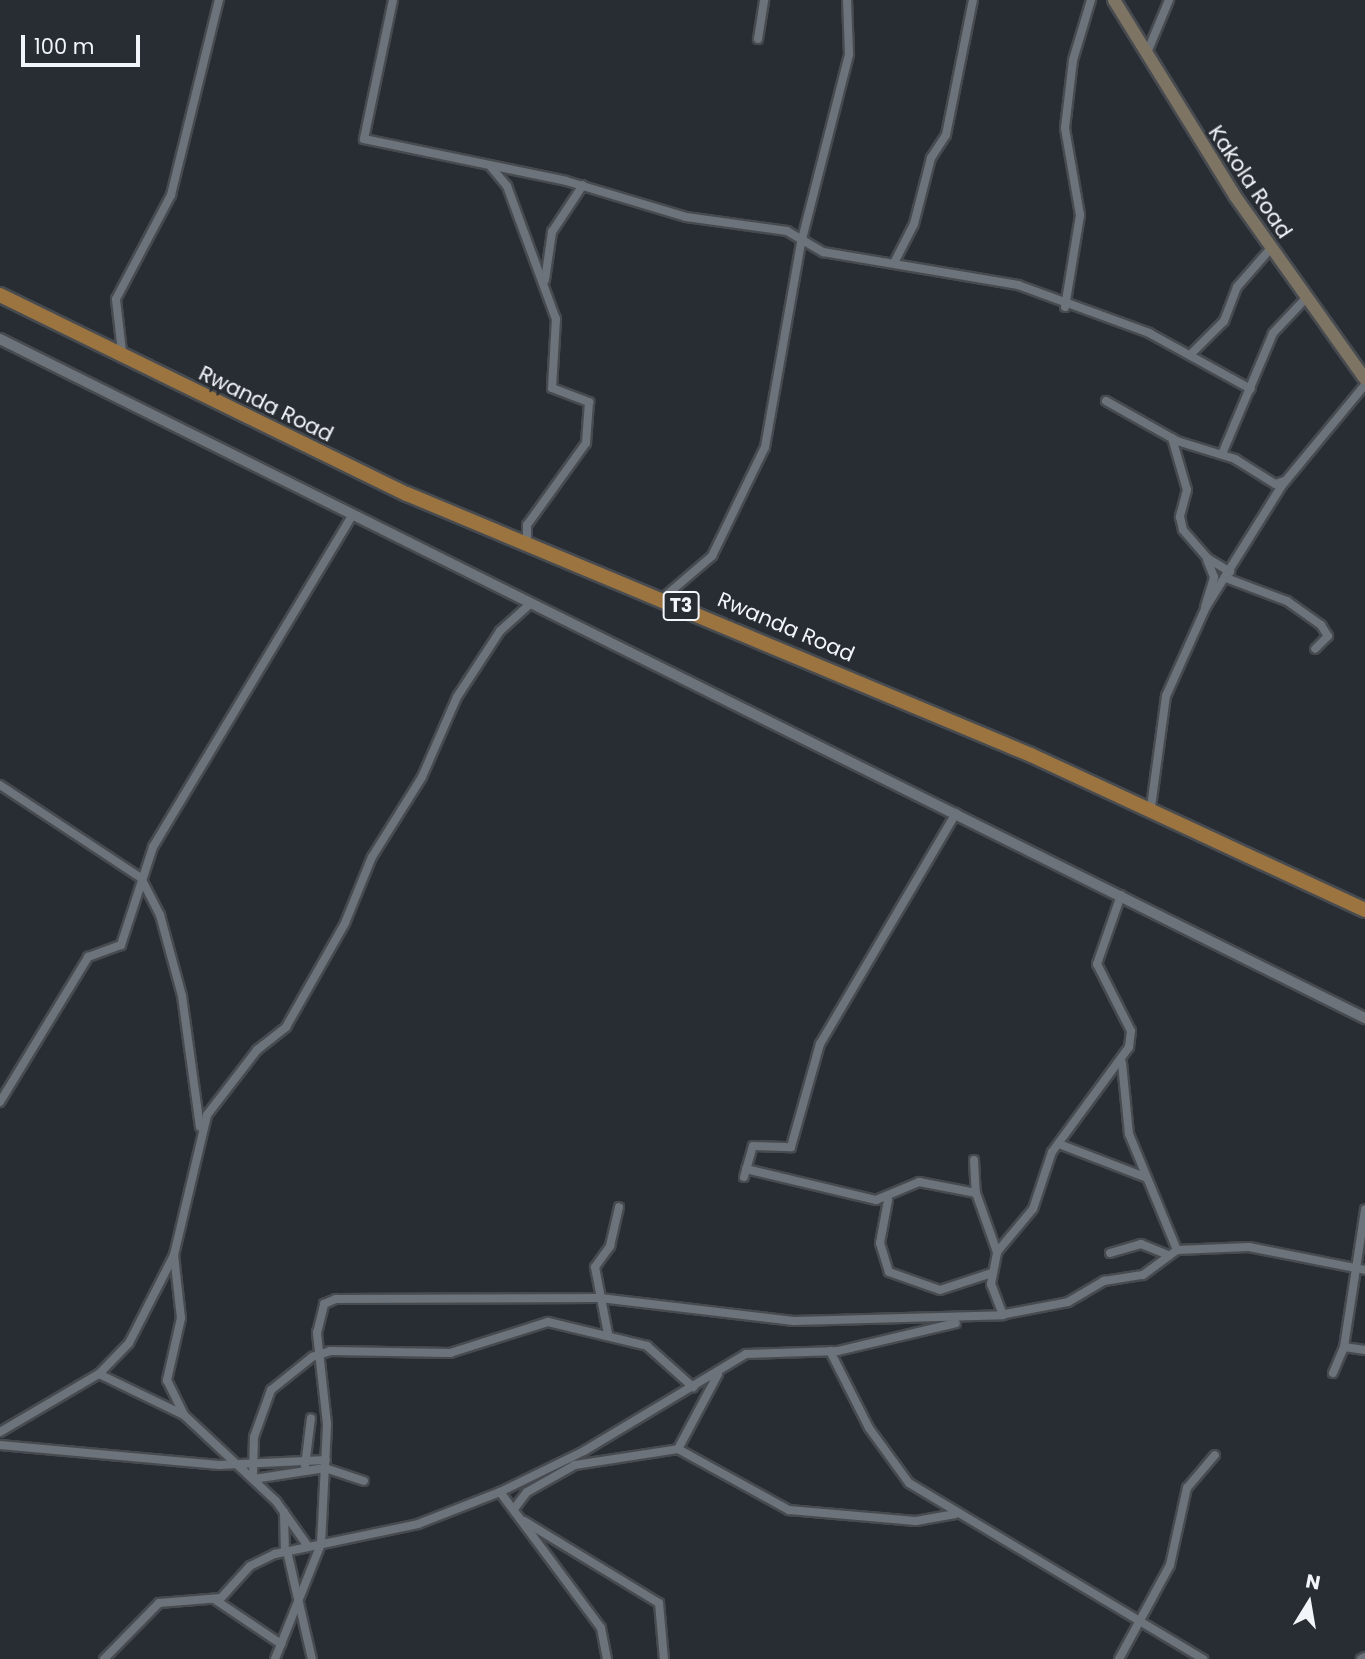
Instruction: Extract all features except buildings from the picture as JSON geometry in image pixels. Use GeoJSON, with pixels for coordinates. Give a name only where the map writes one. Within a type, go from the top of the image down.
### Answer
{"type":"FeatureCollection","features":[{"type":"Feature","properties":{"kind":"highway","name":"Rwanda Road"},"geometry":{"type":"LineString","coordinates":[[0,295],[296,443],[1151,807],[1365,910]]}},
{"type":"Feature","properties":{"kind":"main road","name":"Kakola Road"},"geometry":{"type":"LineString","coordinates":[[1114,0],[1145,56],[1271,248],[1365,379]]}},
{"type":"Feature","properties":{"kind":"street"},"geometry":{"type":"LineString","coordinates":[[124,357],[113,319],[116,299],[171,195],[219,0]]}},
{"type":"Feature","properties":{"kind":"street"},"geometry":{"type":"LineString","coordinates":[[393,0],[362,137],[583,186],[686,217],[803,238],[823,252],[1018,285],[1065,307],[1140,329],[1251,388]]}},
{"type":"Feature","properties":{"kind":"street"},"geometry":{"type":"LineString","coordinates":[[758,39],[764,0]]}},
{"type":"Feature","properties":{"kind":"street"},"geometry":{"type":"LineString","coordinates":[[663,598],[712,556],[758,466],[803,238],[849,54],[847,0]]}},
{"type":"Feature","properties":{"kind":"street"},"geometry":{"type":"LineString","coordinates":[[894,263],[914,224],[931,158],[946,135],[973,0]]}},
{"type":"Feature","properties":{"kind":"street"},"geometry":{"type":"LineString","coordinates":[[1065,307],[1080,215],[1065,128],[1073,60],[1091,0]]}},
{"type":"Feature","properties":{"kind":"street"},"geometry":{"type":"LineString","coordinates":[[1145,56],[1169,0]]}},
{"type":"Feature","properties":{"kind":"street"},"geometry":{"type":"LineString","coordinates":[[491,167],[507,186],[557,329],[552,386],[589,400],[587,439],[561,485],[527,525],[527,542]]}},
{"type":"Feature","properties":{"kind":"street"},"geometry":{"type":"LineString","coordinates":[[544,290],[552,232],[583,186]]}},
{"type":"Feature","properties":{"kind":"street"},"geometry":{"type":"LineString","coordinates":[[1190,355],[1224,321],[1237,287],[1271,248]]}},
{"type":"Feature","properties":{"kind":"street"},"geometry":{"type":"LineString","coordinates":[[1222,454],[1279,324],[1306,298]]}},
{"type":"Feature","properties":{"kind":"street"},"geometry":{"type":"LineString","coordinates":[[0,339],[1365,1018]]}},
{"type":"Feature","properties":{"kind":"street"},"geometry":{"type":"LineString","coordinates":[[1151,807],[1166,696],[1205,611],[1287,479],[1365,384]]}},
{"type":"Feature","properties":{"kind":"street"},"geometry":{"type":"LineString","coordinates":[[1106,401],[1172,438],[1222,454],[1275,484],[1287,479]]}},
{"type":"Feature","properties":{"kind":"street"},"geometry":{"type":"LineString","coordinates":[[1172,438],[1187,492],[1180,522],[1203,554],[1214,577],[1205,611]]}},
{"type":"Feature","properties":{"kind":"street"},"geometry":{"type":"LineString","coordinates":[[0,1102],[88,957],[121,945],[141,878],[172,814],[353,514]]}},
{"type":"Feature","properties":{"kind":"street"},"geometry":{"type":"LineString","coordinates":[[1203,554],[1228,575],[1287,601],[1321,625],[1328,636],[1315,649]]}},
{"type":"Feature","properties":{"kind":"street"},"geometry":{"type":"LineString","coordinates":[[200,1130],[257,1050],[286,1027],[350,914],[377,849],[422,777],[457,697],[500,631],[530,604]]}},
{"type":"Feature","properties":{"kind":"street"},"geometry":{"type":"LineString","coordinates":[[0,785],[141,878],[160,915],[182,996],[200,1130],[173,1255],[129,1343],[99,1374],[0,1432]]}},
{"type":"Feature","properties":{"kind":"street"},"geometry":{"type":"LineString","coordinates":[[956,813],[820,1044],[791,1147],[753,1146],[745,1173],[888,1200],[919,1182],[976,1193]]}},
{"type":"Feature","properties":{"kind":"street"},"geometry":{"type":"LineString","coordinates":[[1121,895],[1097,964],[1131,1031],[1122,1063],[1129,1134],[1177,1250]]}},
{"type":"Feature","properties":{"kind":"street"},"geometry":{"type":"LineString","coordinates":[[1000,1315],[992,1273],[997,1252],[1032,1209],[1059,1144],[1122,1063]]}},
{"type":"Feature","properties":{"kind":"street"},"geometry":{"type":"LineString","coordinates":[[1059,1144],[1147,1178]]}},
{"type":"Feature","properties":{"kind":"street"},"geometry":{"type":"LineString","coordinates":[[975,1160],[976,1193],[997,1252]]}},
{"type":"Feature","properties":{"kind":"street"},"geometry":{"type":"LineString","coordinates":[[888,1200],[880,1243],[889,1272],[940,1290],[992,1273]]}},
{"type":"Feature","properties":{"kind":"street"},"geometry":{"type":"LineString","coordinates":[[608,1334],[596,1263],[610,1246],[619,1207]]}},
{"type":"Feature","properties":{"kind":"street"},"geometry":{"type":"LineString","coordinates":[[1333,1373],[1344,1347],[1353,1266],[1365,1210]]}},
{"type":"Feature","properties":{"kind":"street"},"geometry":{"type":"LineString","coordinates":[[1110,1253],[1141,1244],[1166,1254]]}},
{"type":"Feature","properties":{"kind":"street"},"geometry":{"type":"LineString","coordinates":[[104,1659],[159,1603],[214,1599],[231,1591],[250,1566],[286,1551],[418,1524],[500,1492],[756,1351],[830,1351],[1068,1302],[1104,1281],[1143,1275],[1166,1254],[1177,1250],[1249,1247],[1365,1270]]}},
{"type":"Feature","properties":{"kind":"street"},"geometry":{"type":"LineString","coordinates":[[173,1255],[181,1318],[167,1376],[184,1415]]}},
{"type":"Feature","properties":{"kind":"street"},"geometry":{"type":"LineString","coordinates":[[275,1659],[321,1544],[325,1464],[318,1314],[336,1299],[600,1298],[794,1321],[1000,1315]]}},
{"type":"Feature","properties":{"kind":"street"},"geometry":{"type":"LineString","coordinates":[[254,1478],[254,1437],[271,1390],[318,1354],[362,1348],[450,1353],[548,1322],[608,1334],[661,1354],[693,1387]]}},
{"type":"Feature","properties":{"kind":"street"},"geometry":{"type":"LineString","coordinates":[[1344,1347],[1365,1350]]}},
{"type":"Feature","properties":{"kind":"street"},"geometry":{"type":"LineString","coordinates":[[830,1351],[886,1454],[909,1483],[955,1514],[1203,1659]]}},
{"type":"Feature","properties":{"kind":"street"},"geometry":{"type":"LineString","coordinates":[[678,1449],[718,1373]]}},
{"type":"Feature","properties":{"kind":"street"},"geometry":{"type":"LineString","coordinates":[[99,1374],[184,1415],[254,1478],[284,1512],[307,1545]]}},
{"type":"Feature","properties":{"kind":"street"},"geometry":{"type":"LineString","coordinates":[[305,1466],[311,1418]]}},
{"type":"Feature","properties":{"kind":"street"},"geometry":{"type":"LineString","coordinates":[[0,1445],[305,1466]]}},
{"type":"Feature","properties":{"kind":"street"},"geometry":{"type":"LineString","coordinates":[[514,1509],[527,1492],[575,1465],[678,1449],[789,1510],[916,1521],[955,1514]]}},
{"type":"Feature","properties":{"kind":"street"},"geometry":{"type":"LineString","coordinates":[[1119,1659],[1170,1565],[1187,1488],[1215,1455]]}},
{"type":"Feature","properties":{"kind":"street"},"geometry":{"type":"LineString","coordinates":[[254,1478],[325,1464],[365,1481]]}},
{"type":"Feature","properties":{"kind":"street"},"geometry":{"type":"LineString","coordinates":[[500,1492],[601,1628],[607,1659]]}},
{"type":"Feature","properties":{"kind":"street"},"geometry":{"type":"LineString","coordinates":[[284,1512],[286,1551],[302,1596],[312,1659]]}},
{"type":"Feature","properties":{"kind":"street"},"geometry":{"type":"LineString","coordinates":[[524,1521],[659,1602],[664,1659]]}},
{"type":"Feature","properties":{"kind":"street"},"geometry":{"type":"LineString","coordinates":[[214,1599],[281,1644]]}}]}
